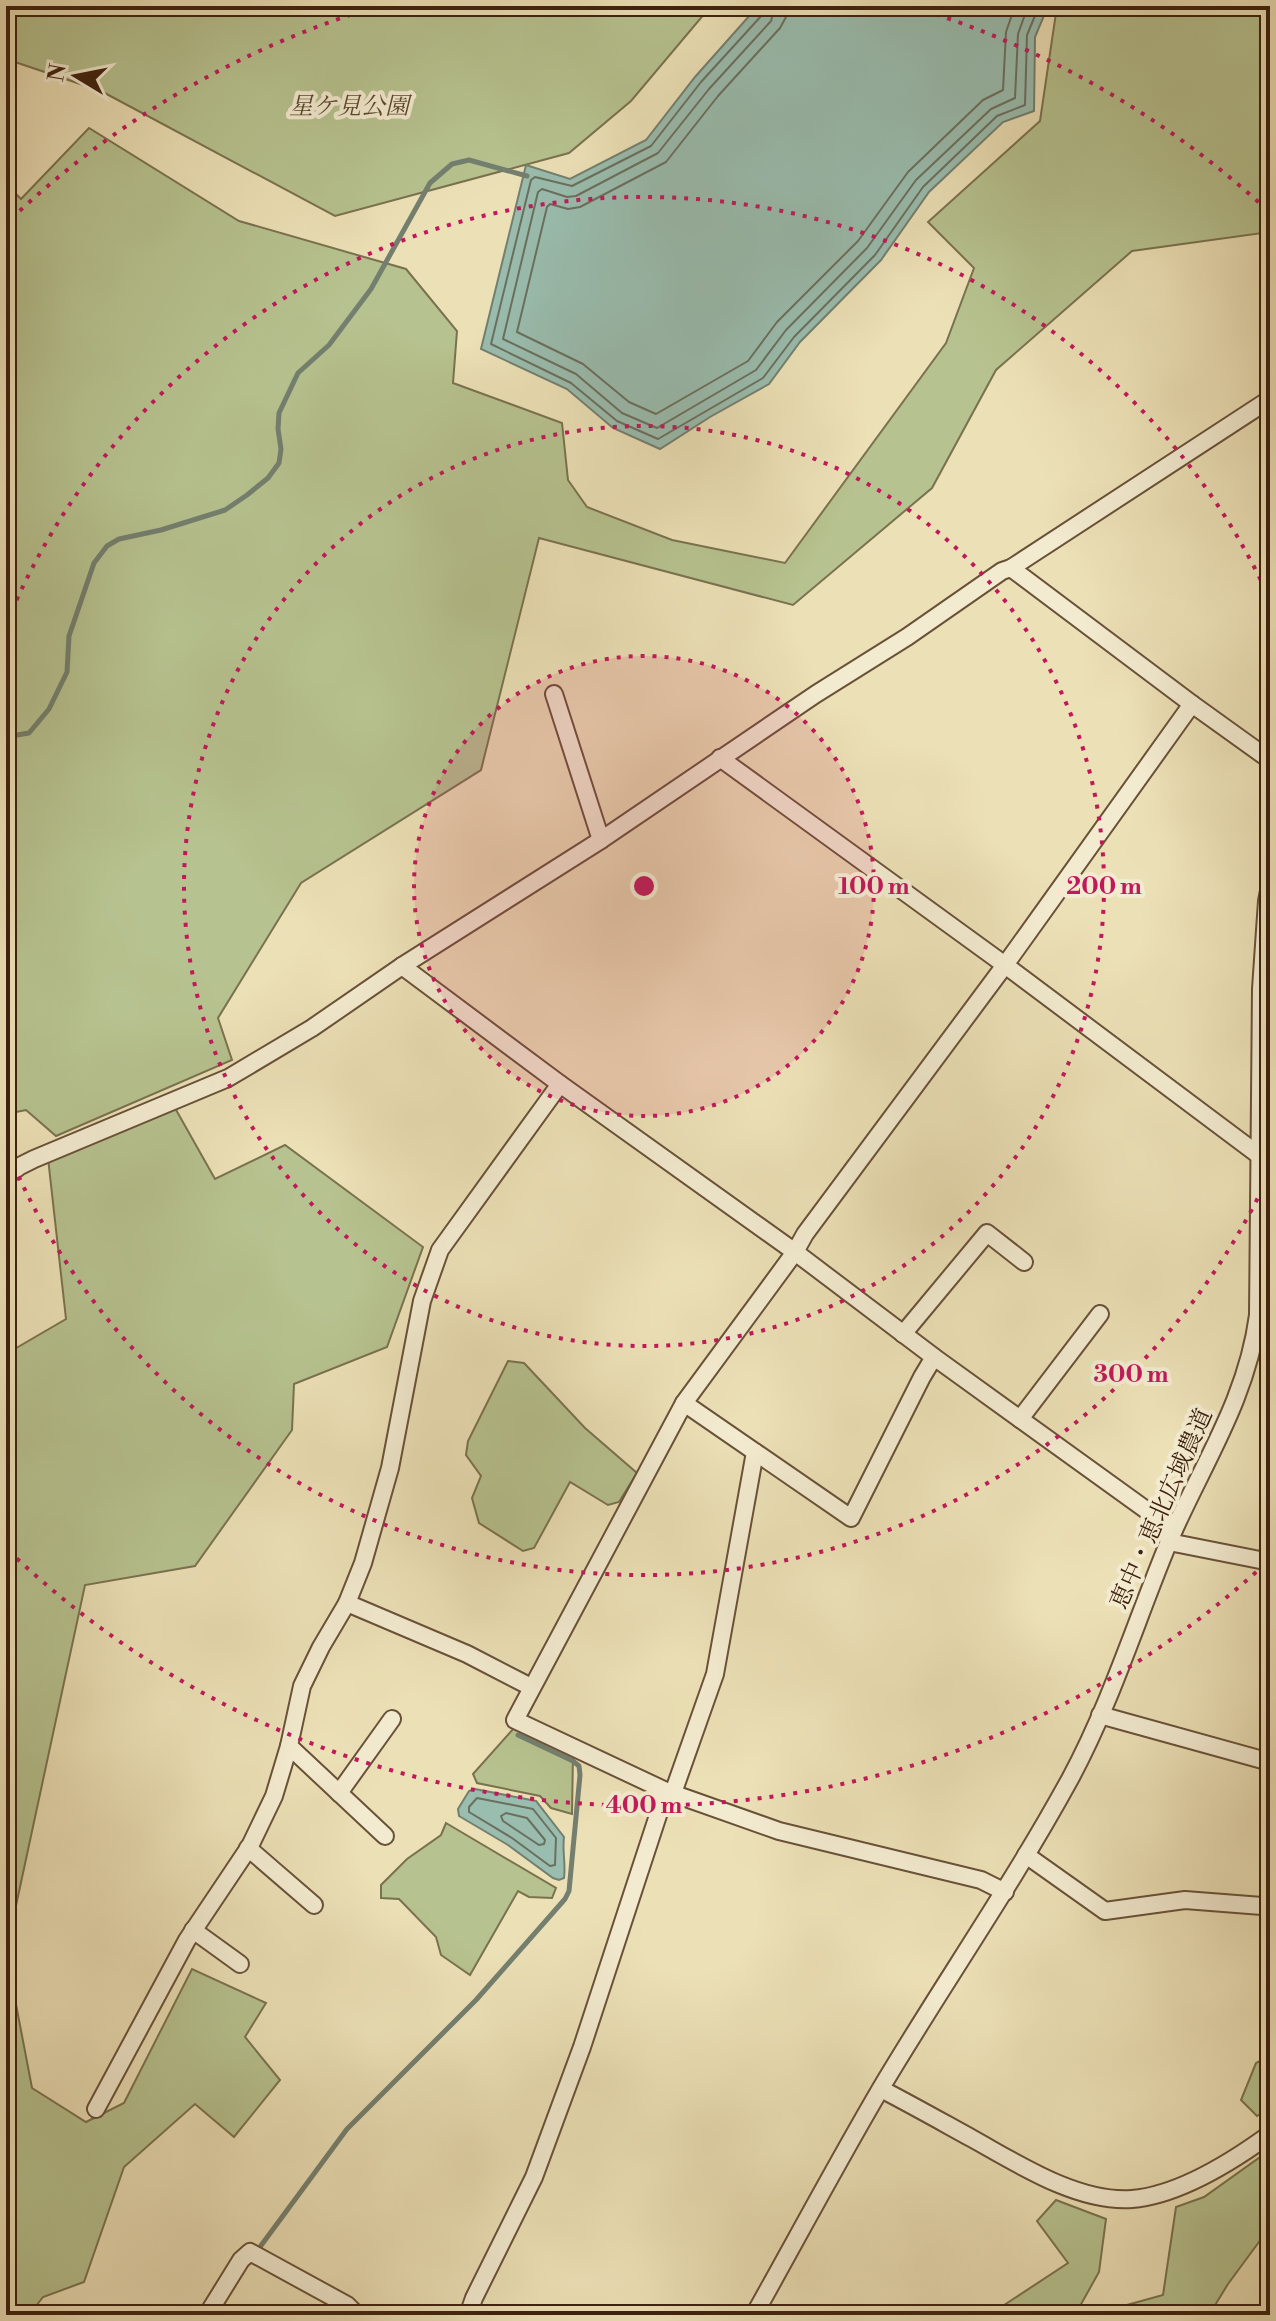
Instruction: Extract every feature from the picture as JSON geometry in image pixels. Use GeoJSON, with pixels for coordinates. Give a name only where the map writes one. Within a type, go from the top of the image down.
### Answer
{"type":"FeatureCollection","features":[{"type":"Feature","properties":{"kind":"street"},"geometry":{"type":"LineString","coordinates":[[6,1177],[34,1159],[228,1078],[312,1028],[402,966],[601,840],[1002,571],[1270,399]]}},
{"type":"Feature","properties":{"kind":"street"},"geometry":{"type":"LineString","coordinates":[[1011,568],[1270,760]]}},
{"type":"Feature","properties":{"kind":"street"},"geometry":{"type":"LineString","coordinates":[[554,694],[601,840]]}},
{"type":"Feature","properties":{"kind":"street"},"geometry":{"type":"LineString","coordinates":[[1005,1892],[981,1880],[779,1831],[670,1792],[515,1720],[684,1403],[1192,704]]}},
{"type":"Feature","properties":{"kind":"street"},"geometry":{"type":"LineString","coordinates":[[720,758],[1005,965],[1260,1156]]}},
{"type":"Feature","properties":{"kind":"street","name":"恵中・恵北広域農道"},"geometry":{"type":"LineString","coordinates":[[754,2315],[881,2089],[1005,1892],[1071,1777],[1100,1715],[1172,1536],[1235,1405],[1254,1347],[1258,1315],[1261,989],[1270,886]]}},
{"type":"Feature","properties":{"kind":"street"},"geometry":{"type":"LineString","coordinates":[[402,966],[560,1084],[795,1252],[1172,1536],[1270,1562]]}},
{"type":"Feature","properties":{"kind":"street"},"geometry":{"type":"LineString","coordinates":[[96,2109],[193,1930],[248,1848],[274,1796],[302,1686],[347,1603],[363,1563],[390,1468],[422,1301],[440,1250],[560,1084]]}},
{"type":"Feature","properties":{"kind":"street"},"geometry":{"type":"LineString","coordinates":[[903,1334],[987,1233],[1024,1262]]}},
{"type":"Feature","properties":{"kind":"street"},"geometry":{"type":"LineString","coordinates":[[1020,1419],[1100,1314]]}},
{"type":"Feature","properties":{"kind":"street"},"geometry":{"type":"LineString","coordinates":[[684,1403],[851,1518],[934,1357]]}},
{"type":"Feature","properties":{"kind":"street"},"geometry":{"type":"LineString","coordinates":[[468,2315],[534,2177],[715,1674],[755,1452]]}},
{"type":"Feature","properties":{"kind":"street"},"geometry":{"type":"LineString","coordinates":[[347,1603],[467,1654],[531,1687]]}},
{"type":"Feature","properties":{"kind":"street"},"geometry":{"type":"LineString","coordinates":[[1100,1715],[1270,1762]]}},
{"type":"Feature","properties":{"kind":"street"},"geometry":{"type":"LineString","coordinates":[[339,1793],[392,1719]]}},
{"type":"Feature","properties":{"kind":"street"},"geometry":{"type":"LineString","coordinates":[[289,1746],[385,1836]]}},
{"type":"Feature","properties":{"kind":"street"},"geometry":{"type":"LineString","coordinates":[[248,1848],[314,1905]]}},
{"type":"Feature","properties":{"kind":"street"},"geometry":{"type":"LineString","coordinates":[[1026,1855],[1105,1911],[1185,1900],[1262,1906]]}},
{"type":"Feature","properties":{"kind":"street"},"geometry":{"type":"LineString","coordinates":[[193,1930],[240,1964]]}},
{"type":"Feature","properties":{"kind":"street"},"geometry":{"type":"LineString","coordinates":[[881,2089],[1046,2178],[1089,2194],[1112,2198],[1132,2199],[1186,2184],[1243,2153],[1270,2134]]}},
{"type":"Feature","properties":{"kind":"street"},"geometry":{"type":"LineString","coordinates":[[207,2315],[241,2260],[250,2252],[347,2305],[357,2315]]}},
{"type":"Feature","properties":{"kind":"green space","name":"星ケ見公園"},"geometry":{"type":"Polygon","coordinates":[[[6,6],[711,6],[631,101],[569,153],[335,216],[101,91],[6,59],[6,6]]]}},
{"type":"Feature","properties":{"kind":"green space"},"geometry":{"type":"Polygon","coordinates":[[[1057,6],[1270,6],[1270,232],[1132,251],[996,370],[932,488],[793,605],[539,538],[481,770],[301,883],[218,1018],[232,1060],[56,1136],[26,1110],[6,1114],[6,184],[21,199],[89,128],[239,221],[406,269],[457,331],[453,383],[562,423],[568,480],[587,507],[672,540],[785,563],[946,343],[974,268],[928,222],[1040,121],[1057,6]]]}},
{"type":"Feature","properties":{"kind":"green space"},"geometry":{"type":"Polygon","coordinates":[[[175,1108],[215,1179],[285,1145],[423,1247],[387,1347],[294,1384],[292,1430],[195,1566],[85,1585],[6,1952],[6,1354],[66,1319],[48,1158],[175,1108]]]}},
{"type":"Feature","properties":{"kind":"green space"},"geometry":{"type":"Polygon","coordinates":[[[508,1361],[524,1363],[585,1428],[637,1473],[619,1502],[608,1505],[570,1482],[534,1548],[523,1551],[479,1523],[472,1498],[481,1476],[466,1455],[468,1441],[508,1361]]]}},
{"type":"Feature","properties":{"kind":"green space"},"geometry":{"type":"Polygon","coordinates":[[[514,1728],[573,1754],[572,1814],[551,1808],[540,1796],[477,1783],[473,1774],[514,1728]]]}},
{"type":"Feature","properties":{"kind":"green space"},"geometry":{"type":"Polygon","coordinates":[[[446,1823],[556,1888],[552,1898],[529,1897],[518,1891],[470,1975],[441,1955],[436,1937],[399,1899],[381,1898],[381,1885],[407,1859],[441,1835],[446,1823]]]}},
{"type":"Feature","properties":{"kind":"green space"},"geometry":{"type":"Polygon","coordinates":[[[6,1952],[32,2088],[86,2122],[124,2103],[192,1969],[266,2003],[245,2037],[280,2080],[234,2137],[195,2104],[124,2167],[84,2282],[43,2297],[29,2315],[6,2315],[6,1952]]]}},
{"type":"Feature","properties":{"kind":"green space"},"geometry":{"type":"Polygon","coordinates":[[[1270,2056],[1270,2108],[1257,2116],[1241,2100],[1256,2063],[1270,2056]]]}},
{"type":"Feature","properties":{"kind":"green space"},"geometry":{"type":"Polygon","coordinates":[[[1270,2150],[1270,2227],[1209,2315],[1104,2315],[1109,2310],[1163,2295],[1176,2207],[1204,2197],[1270,2150]]]}},
{"type":"Feature","properties":{"kind":"green space"},"geometry":{"type":"Polygon","coordinates":[[[1056,2200],[1106,2219],[1099,2272],[1075,2315],[989,2315],[1068,2263],[1037,2221],[1056,2200]]]}},
{"type":"Feature","properties":{"kind":"water"},"geometry":{"type":"Polygon","coordinates":[[[758,6],[1048,6],[1035,37],[1034,111],[1003,122],[929,192],[881,260],[800,342],[769,384],[660,449],[613,428],[567,389],[481,349],[526,165],[570,179],[646,140],[695,77],[758,6]]]}},
{"type":"Feature","properties":{"kind":"water"},"geometry":{"type":"Polygon","coordinates":[[[475,1789],[536,1801],[564,1837],[564,1878],[553,1878],[508,1845],[459,1816],[458,1809],[469,1791],[475,1789]]]}},
{"type":"Feature","properties":{"kind":"waterway"},"geometry":{"type":"LineString","coordinates":[[6,730],[17,735],[29,733],[49,709],[67,672],[69,636],[94,563],[107,546],[119,539],[161,530],[225,510],[268,478],[279,463],[279,413],[298,373],[329,345],[371,289],[430,183],[452,164],[469,160],[527,176]]}},
{"type":"Feature","properties":{"kind":"waterway"},"geometry":{"type":"LineString","coordinates":[[257,2251],[347,2129],[476,2000],[565,1899],[569,1891],[579,1766],[518,1735]]}}]}
